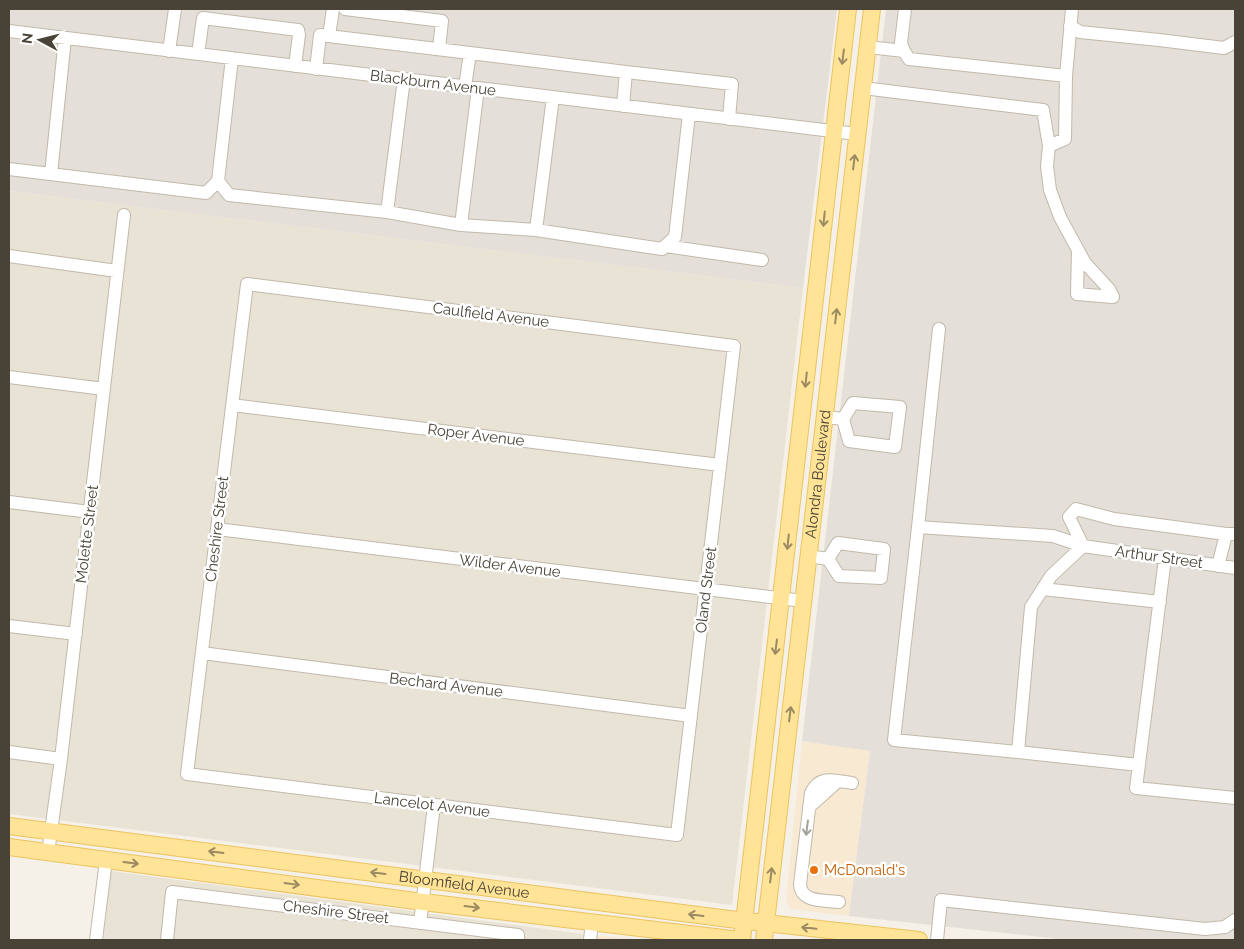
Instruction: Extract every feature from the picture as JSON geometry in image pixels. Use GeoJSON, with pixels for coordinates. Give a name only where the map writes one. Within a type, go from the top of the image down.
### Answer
{"type":"FeatureCollection","features":[{"type":"Feature","properties":{"kind":"main road","name":"Alondra Boulevard"},"geometry":{"type":"LineString","coordinates":[[741,940],[848,9]]}},
{"type":"Feature","properties":{"kind":"main road","name":"Alondra Boulevard"},"geometry":{"type":"LineString","coordinates":[[764,940],[872,9]]}},
{"type":"Feature","properties":{"kind":"main road","name":"Bloomfield Avenue"},"geometry":{"type":"LineString","coordinates":[[9,826],[744,921],[919,940]]}},
{"type":"Feature","properties":{"kind":"main road","name":"Bloomfield Avenue"},"geometry":{"type":"LineString","coordinates":[[9,848],[592,922],[652,935],[741,940]]}},
{"type":"Feature","properties":{"kind":"main road"},"geometry":{"type":"LineString","coordinates":[[592,922],[595,902]]}},
{"type":"Feature","properties":{"kind":"street"},"geometry":{"type":"LineString","coordinates":[[170,51],[175,9]]}},
{"type":"Feature","properties":{"kind":"street"},"geometry":{"type":"LineString","coordinates":[[329,36],[333,9]]}},
{"type":"Feature","properties":{"kind":"street"},"geometry":{"type":"LineString","coordinates":[[344,9],[442,21],[439,49]]}},
{"type":"Feature","properties":{"kind":"street"},"geometry":{"type":"LineString","coordinates":[[905,9],[901,43],[909,59],[1066,76]]}},
{"type":"Feature","properties":{"kind":"street"},"geometry":{"type":"LineString","coordinates":[[1050,146],[1065,139],[1066,76],[1072,9]]}},
{"type":"Feature","properties":{"kind":"street"},"geometry":{"type":"LineString","coordinates":[[198,54],[203,13],[298,30],[295,66]]}},
{"type":"Feature","properties":{"kind":"street"},"geometry":{"type":"LineString","coordinates":[[1070,26],[1080,32],[1224,48],[1235,42]]}},
{"type":"Feature","properties":{"kind":"street","name":"Blackburn Avenue"},"geometry":{"type":"LineString","coordinates":[[9,31],[857,134]]}},
{"type":"Feature","properties":{"kind":"street"},"geometry":{"type":"LineString","coordinates":[[316,69],[320,35],[732,84],[728,119]]}},
{"type":"Feature","properties":{"kind":"street"},"geometry":{"type":"LineString","coordinates":[[50,174],[64,38]]}},
{"type":"Feature","properties":{"kind":"street"},"geometry":{"type":"LineString","coordinates":[[868,47],[904,51]]}},
{"type":"Feature","properties":{"kind":"street"},"geometry":{"type":"LineString","coordinates":[[461,225],[472,88],[470,53]]}},
{"type":"Feature","properties":{"kind":"street"},"geometry":{"type":"LineString","coordinates":[[9,168],[206,194],[218,181],[232,58]]}},
{"type":"Feature","properties":{"kind":"street"},"geometry":{"type":"LineString","coordinates":[[623,106],[626,72]]}},
{"type":"Feature","properties":{"kind":"street"},"geometry":{"type":"LineString","coordinates":[[387,212],[404,80]]}},
{"type":"Feature","properties":{"kind":"street"},"geometry":{"type":"LineString","coordinates":[[863,88],[1043,110],[1050,146],[1047,166],[1050,190],[1060,217],[1078,250]]}},
{"type":"Feature","properties":{"kind":"street"},"geometry":{"type":"LineString","coordinates":[[536,230],[553,97]]}},
{"type":"Feature","properties":{"kind":"street"},"geometry":{"type":"LineString","coordinates":[[218,181],[229,195],[387,212],[461,225],[536,230],[662,249],[674,237],[689,114]]}},
{"type":"Feature","properties":{"kind":"street","name":"Molette Street"},"geometry":{"type":"LineString","coordinates":[[48,852],[76,634],[124,215]]}},
{"type":"Feature","properties":{"kind":"street"},"geometry":{"type":"LineString","coordinates":[[665,246],[762,260]]}},
{"type":"Feature","properties":{"kind":"street"},"geometry":{"type":"LineString","coordinates":[[9,256],[117,271]]}},
{"type":"Feature","properties":{"kind":"street","name":"Caulfield Avenue"},"geometry":{"type":"LineString","coordinates":[[247,284],[734,346]]}},
{"type":"Feature","properties":{"kind":"street","name":"Cheshire Street"},"geometry":{"type":"LineString","coordinates":[[187,774],[247,284]]}},
{"type":"Feature","properties":{"kind":"street"},"geometry":{"type":"LineString","coordinates":[[939,329],[894,740],[1139,766]]}},
{"type":"Feature","properties":{"kind":"street","name":"Oland Street"},"geometry":{"type":"LineString","coordinates":[[677,835],[734,346]]}},
{"type":"Feature","properties":{"kind":"street"},"geometry":{"type":"LineString","coordinates":[[9,377],[104,389]]}},
{"type":"Feature","properties":{"kind":"street"},"geometry":{"type":"LineString","coordinates":[[853,403],[900,407],[895,447],[849,441],[843,419],[853,403]]}},
{"type":"Feature","properties":{"kind":"street","name":"Roper Avenue"},"geometry":{"type":"LineString","coordinates":[[232,405],[720,465]]}},
{"type":"Feature","properties":{"kind":"street"},"geometry":{"type":"LineString","coordinates":[[824,417],[843,419]]}},
{"type":"Feature","properties":{"kind":"street"},"geometry":{"type":"LineString","coordinates":[[9,502],[90,512]]}},
{"type":"Feature","properties":{"kind":"street"},"geometry":{"type":"LineString","coordinates":[[1018,752],[1031,607],[1052,576],[1083,546],[1069,517],[1076,509],[1114,519],[1230,534],[1218,566]]}},
{"type":"Feature","properties":{"kind":"street","name":"Arthur Street"},"geometry":{"type":"LineString","coordinates":[[918,527],[1053,536],[1083,546],[1235,568]]}},
{"type":"Feature","properties":{"kind":"street","name":"Wilder Avenue"},"geometry":{"type":"LineString","coordinates":[[217,529],[803,601]]}},
{"type":"Feature","properties":{"kind":"street"},"geometry":{"type":"LineString","coordinates":[[808,556],[828,559]]}},
{"type":"Feature","properties":{"kind":"street"},"geometry":{"type":"LineString","coordinates":[[1165,558],[1136,788],[1235,798]]}},
{"type":"Feature","properties":{"kind":"street"},"geometry":{"type":"LineString","coordinates":[[1043,589],[1160,602]]}},
{"type":"Feature","properties":{"kind":"street"},"geometry":{"type":"LineString","coordinates":[[9,626],[76,634]]}},
{"type":"Feature","properties":{"kind":"street","name":"Bechard Avenue"},"geometry":{"type":"LineString","coordinates":[[202,653],[691,716]]}},
{"type":"Feature","properties":{"kind":"street"},"geometry":{"type":"LineString","coordinates":[[9,752],[61,759]]}},
{"type":"Feature","properties":{"kind":"street","name":"Lancelot Avenue"},"geometry":{"type":"LineString","coordinates":[[187,774],[677,835]]}},
{"type":"Feature","properties":{"kind":"street"},"geometry":{"type":"LineString","coordinates":[[839,902],[805,896],[801,892],[800,884],[809,806],[814,786],[820,781],[852,783]]}},
{"type":"Feature","properties":{"kind":"street"},"geometry":{"type":"LineString","coordinates":[[420,923],[434,805]]}},
{"type":"Feature","properties":{"kind":"street"},"geometry":{"type":"LineString","coordinates":[[96,940],[106,860]]}},
{"type":"Feature","properties":{"kind":"street","name":"Cheshire Street"},"geometry":{"type":"LineString","coordinates":[[167,940],[172,892],[420,923],[518,938]]}},
{"type":"Feature","properties":{"kind":"street"},"geometry":{"type":"LineString","coordinates":[[936,940],[941,900],[1205,929],[1226,927],[1235,920]]}},
{"type":"Feature","properties":{"kind":"street"},"geometry":{"type":"LineString","coordinates":[[590,940],[592,922]]}},
{"type":"Feature","properties":{"kind":"shaded area"},"geometry":{"type":"Polygon","coordinates":[[[9,9],[837,9],[803,288],[9,191],[9,9]]]}},
{"type":"Feature","properties":{"kind":"shaded area"},"geometry":{"type":"Polygon","coordinates":[[[886,9],[1235,9],[1235,940],[1068,940],[849,916],[870,751],[802,741],[886,9]]]}},
{"type":"Feature","properties":{"kind":"shaded area"},"geometry":{"type":"Polygon","coordinates":[[[9,191],[803,288],[732,905],[9,814],[9,191]]]}},
{"type":"Feature","properties":{"kind":"shaded area"},"geometry":{"type":"Polygon","coordinates":[[[802,741],[870,750],[849,916],[790,909],[786,900],[802,741]]]}},
{"type":"Feature","properties":{"kind":"shaded area"},"geometry":{"type":"Polygon","coordinates":[[[111,871],[583,934],[582,940],[103,940],[111,871]]]}},
{"type":"Feature","properties":{"kind":"shaded area"},"geometry":{"type":"Polygon","coordinates":[[[583,934],[641,940],[582,940],[583,934]]]}},
{"type":"Feature","properties":{"kind":"place","name":"McDonald's"},"geometry":{"type":"Point","coordinates":[814,870]}}]}
